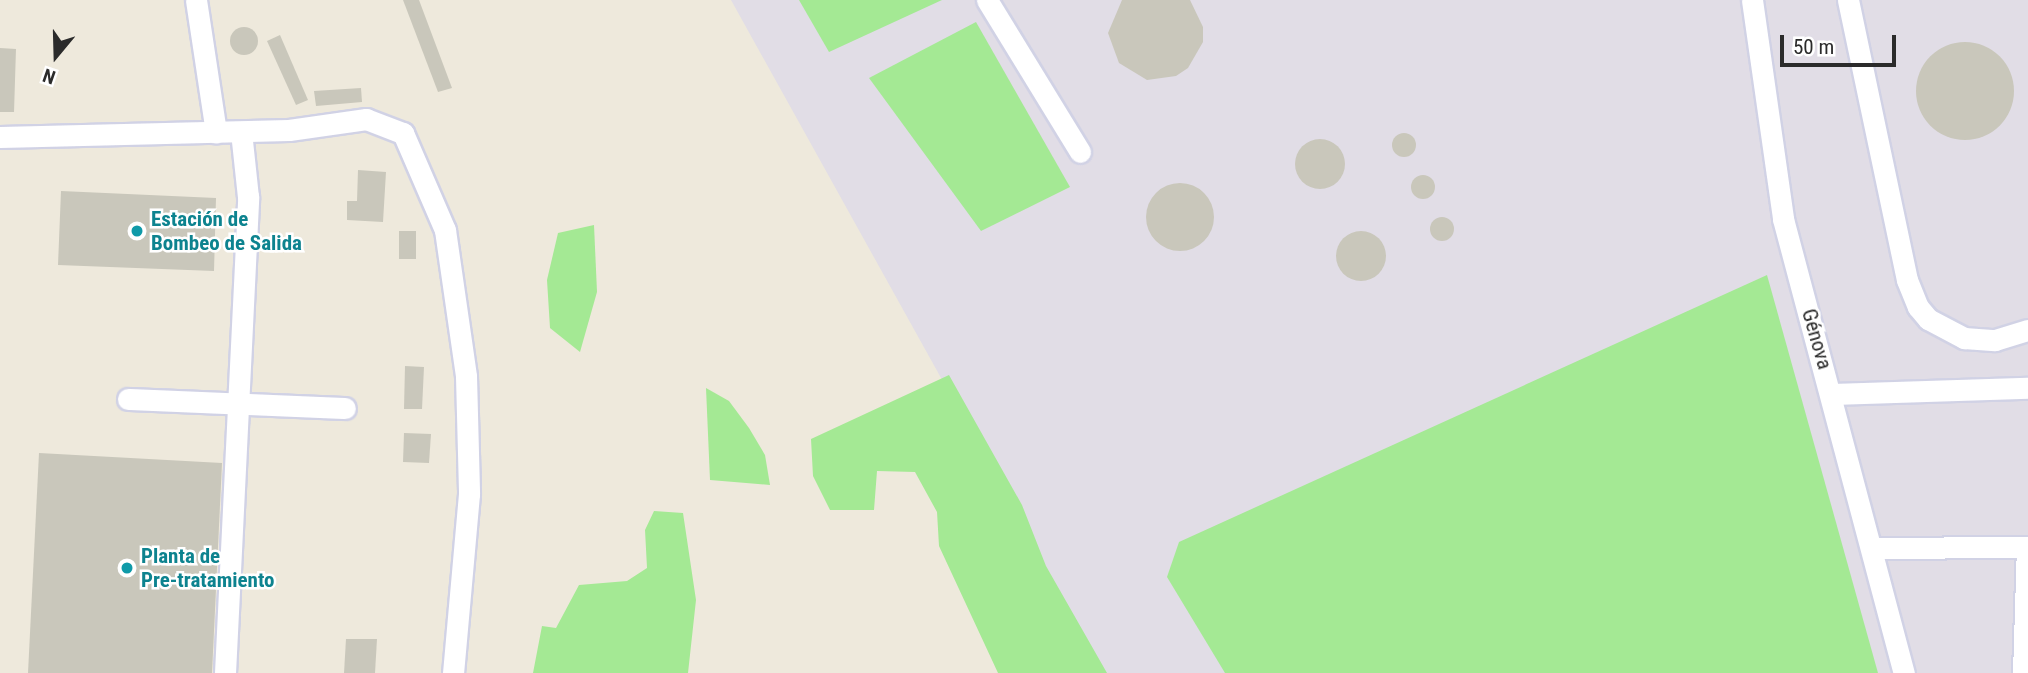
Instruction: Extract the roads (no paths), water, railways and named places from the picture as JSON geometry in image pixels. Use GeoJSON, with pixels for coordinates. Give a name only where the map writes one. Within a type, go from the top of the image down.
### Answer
{"type":"FeatureCollection","features":[{"type":"Feature","properties":{"kind":"street"},"geometry":{"type":"LineString","coordinates":[[195,0],[216,132]]}},
{"type":"Feature","properties":{"kind":"street","name":"Génova"},"geometry":{"type":"LineString","coordinates":[[1752,0],[1781,209],[1874,548],[1904,673]]}},
{"type":"Feature","properties":{"kind":"street"},"geometry":{"type":"LineString","coordinates":[[1848,0],[1907,280],[1918,307],[1928,319],[1964,338],[1995,340],[2028,331]]}},
{"type":"Feature","properties":{"kind":"street"},"geometry":{"type":"LineString","coordinates":[[993,2],[1080,152]]}},
{"type":"Feature","properties":{"kind":"street"},"geometry":{"type":"LineString","coordinates":[[0,137],[241,132],[350,120],[392,125],[408,143],[445,230],[465,363],[469,494],[453,673]]}},
{"type":"Feature","properties":{"kind":"street"},"geometry":{"type":"LineString","coordinates":[[225,673],[248,197],[241,132]]}},
{"type":"Feature","properties":{"kind":"street"},"geometry":{"type":"LineString","coordinates":[[1832,394],[2028,388]]}},
{"type":"Feature","properties":{"kind":"street"},"geometry":{"type":"LineString","coordinates":[[128,399],[345,408]]}},
{"type":"Feature","properties":{"kind":"street"},"geometry":{"type":"LineString","coordinates":[[1874,548],[2028,547],[2023,673]]}},
{"type":"Feature","properties":{"kind":"place","name":"Estación de Bombeo de Salida"},"geometry":{"type":"Point","coordinates":[137,231]}},
{"type":"Feature","properties":{"kind":"place","name":"Planta de Pre-tratamiento"},"geometry":{"type":"Point","coordinates":[127,568]}}]}
